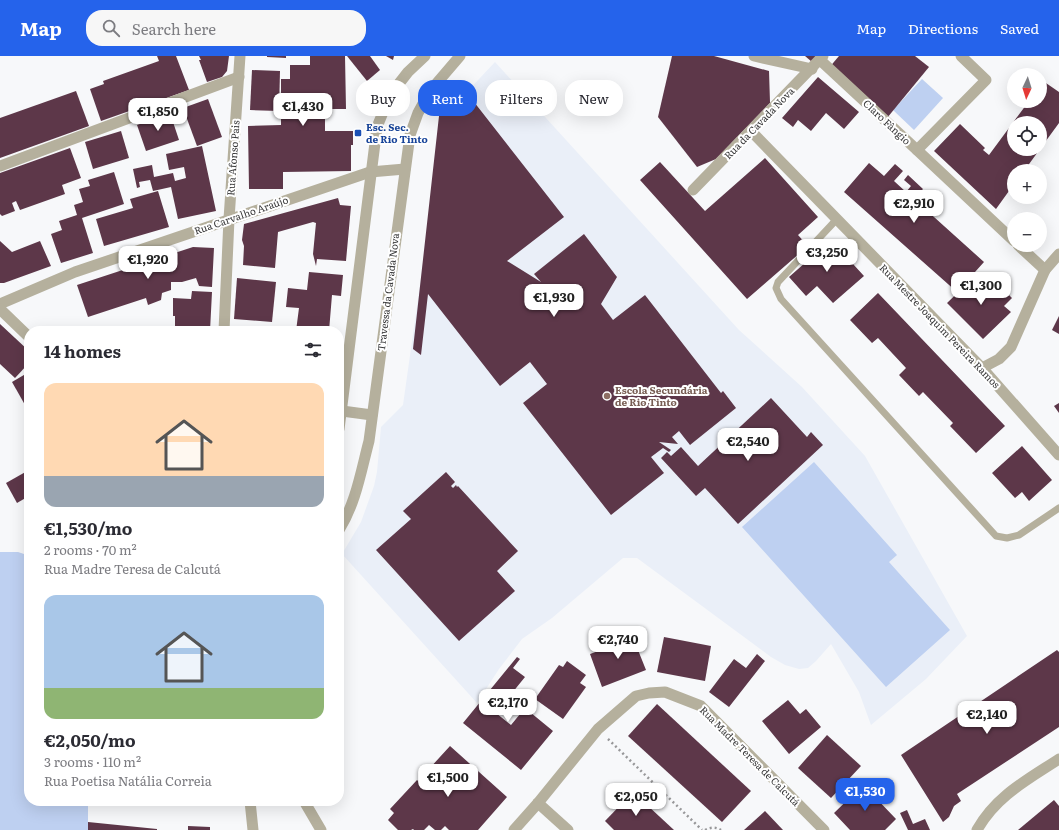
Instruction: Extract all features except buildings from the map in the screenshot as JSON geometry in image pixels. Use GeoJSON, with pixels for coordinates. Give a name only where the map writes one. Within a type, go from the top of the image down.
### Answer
{"type":"FeatureCollection","features":[{"type":"Feature","properties":{"kind":"street","name":"Rua Afonso Pais"},"geometry":{"type":"LineString","coordinates":[[224,326],[229,219],[240,56]]}},
{"type":"Feature","properties":{"kind":"street"},"geometry":{"type":"LineString","coordinates":[[344,370],[376,127],[390,95],[408,72],[425,56]]}},
{"type":"Feature","properties":{"kind":"street","name":"Travessa da Cavada Nova"},"geometry":{"type":"LineString","coordinates":[[344,522],[348,516],[358,484],[368,440],[410,135],[418,113],[430,91],[460,56]]}},
{"type":"Feature","properties":{"kind":"street"},"geometry":{"type":"LineString","coordinates":[[754,56],[812,69]]}},
{"type":"Feature","properties":{"kind":"street","name":"Claro Fângio"},"geometry":{"type":"LineString","coordinates":[[822,58],[917,150],[986,80],[961,56]]}},
{"type":"Feature","properties":{"kind":"street","name":"Rua da Cavada Nova"},"geometry":{"type":"LineString","coordinates":[[693,190],[822,58]]}},
{"type":"Feature","properties":{"kind":"street"},"geometry":{"type":"LineString","coordinates":[[0,166],[239,77]]}},
{"type":"Feature","properties":{"kind":"street","name":"Rua Mestre Joaquim Pereira Ramos"},"geometry":{"type":"LineString","coordinates":[[751,131],[982,368],[1059,455]]}},
{"type":"Feature","properties":{"kind":"street"},"geometry":{"type":"LineString","coordinates":[[917,150],[1007,234]]}},
{"type":"Feature","properties":{"kind":"street"},"geometry":{"type":"LineString","coordinates":[[370,172],[405,170]]}},
{"type":"Feature","properties":{"kind":"street","name":"Rua Carvalho Araújo"},"geometry":{"type":"LineString","coordinates":[[0,304],[75,272],[370,172]]}},
{"type":"Feature","properties":{"kind":"street"},"geometry":{"type":"LineString","coordinates":[[1026,252],[1045,270]]}},
{"type":"Feature","properties":{"kind":"street"},"geometry":{"type":"LineString","coordinates":[[982,368],[999,359],[1011,347],[1045,270],[1059,254]]}},
{"type":"Feature","properties":{"kind":"street"},"geometry":{"type":"LineString","coordinates":[[0,309],[24,332]]}},
{"type":"Feature","properties":{"kind":"street"},"geometry":{"type":"LineString","coordinates":[[344,411],[372,415]]}},
{"type":"Feature","properties":{"kind":"street","name":"Rua Madre Teresa de Calcutá"},"geometry":{"type":"LineString","coordinates":[[514,830],[598,729],[636,696],[665,692],[701,706],[824,830]]}},
{"type":"Feature","properties":{"kind":"street"},"geometry":{"type":"LineString","coordinates":[[977,830],[994,806],[1012,790],[1059,759]]}},
{"type":"Feature","properties":{"kind":"street"},"geometry":{"type":"LineString","coordinates":[[538,803],[568,830]]}},
{"type":"Feature","properties":{"kind":"street"},"geometry":{"type":"LineString","coordinates":[[251,806],[253,830]]}},
{"type":"Feature","properties":{"kind":"street"},"geometry":{"type":"LineString","coordinates":[[307,806],[321,830]]}},
{"type":"Feature","properties":{"kind":"lane"},"geometry":{"type":"LineString","coordinates":[[837,219],[778,282],[776,288],[781,299],[996,536],[1007,538],[1018,536],[1059,508]]}},
{"type":"Feature","properties":{"kind":"path"},"geometry":{"type":"LineString","coordinates":[[598,729],[702,830]]}},
{"type":"Feature","properties":{"kind":"path"},"geometry":{"type":"LineString","coordinates":[[706,830],[716,828],[722,830]]}},
{"type":"Feature","properties":{"kind":"shaded area","name":"Escola Secundária de Rio Tinto"},"geometry":{"type":"Polygon","coordinates":[[[495,62],[511,80],[485,80],[485,116],[544,116],[739,330],[802,387],[865,456],[967,636],[926,679],[871,725],[859,692],[831,644],[808,668],[799,669],[785,665],[771,657],[637,558],[623,558],[552,618],[522,639],[499,669],[477,703],[344,556],[344,551],[361,522],[374,486],[377,472],[381,427],[403,405],[429,221],[446,116],[477,116],[477,81],[495,62]]]}},
{"type":"Feature","properties":{"kind":"shaded area"},"geometry":{"type":"Polygon","coordinates":[[[922,79],[943,98],[914,130],[893,110],[922,79]]]}},
{"type":"Feature","properties":{"kind":"shaded area"},"geometry":{"type":"Polygon","coordinates":[[[814,462],[897,555],[889,562],[950,630],[886,687],[742,527],[814,462]]]}},
{"type":"Feature","properties":{"kind":"shaded area"},"geometry":{"type":"Polygon","coordinates":[[[0,552],[18,552],[24,554],[24,806],[88,806],[88,830],[0,830],[0,552]]]}},
{"type":"Feature","properties":{"kind":"place","name":"Esc. Sec. de Rio Tinto"},"geometry":{"type":"Point","coordinates":[358,133]}},
{"type":"Feature","properties":{"kind":"place","name":"Escola Secundária de Rio Tinto"},"geometry":{"type":"Point","coordinates":[607,396]}}]}
